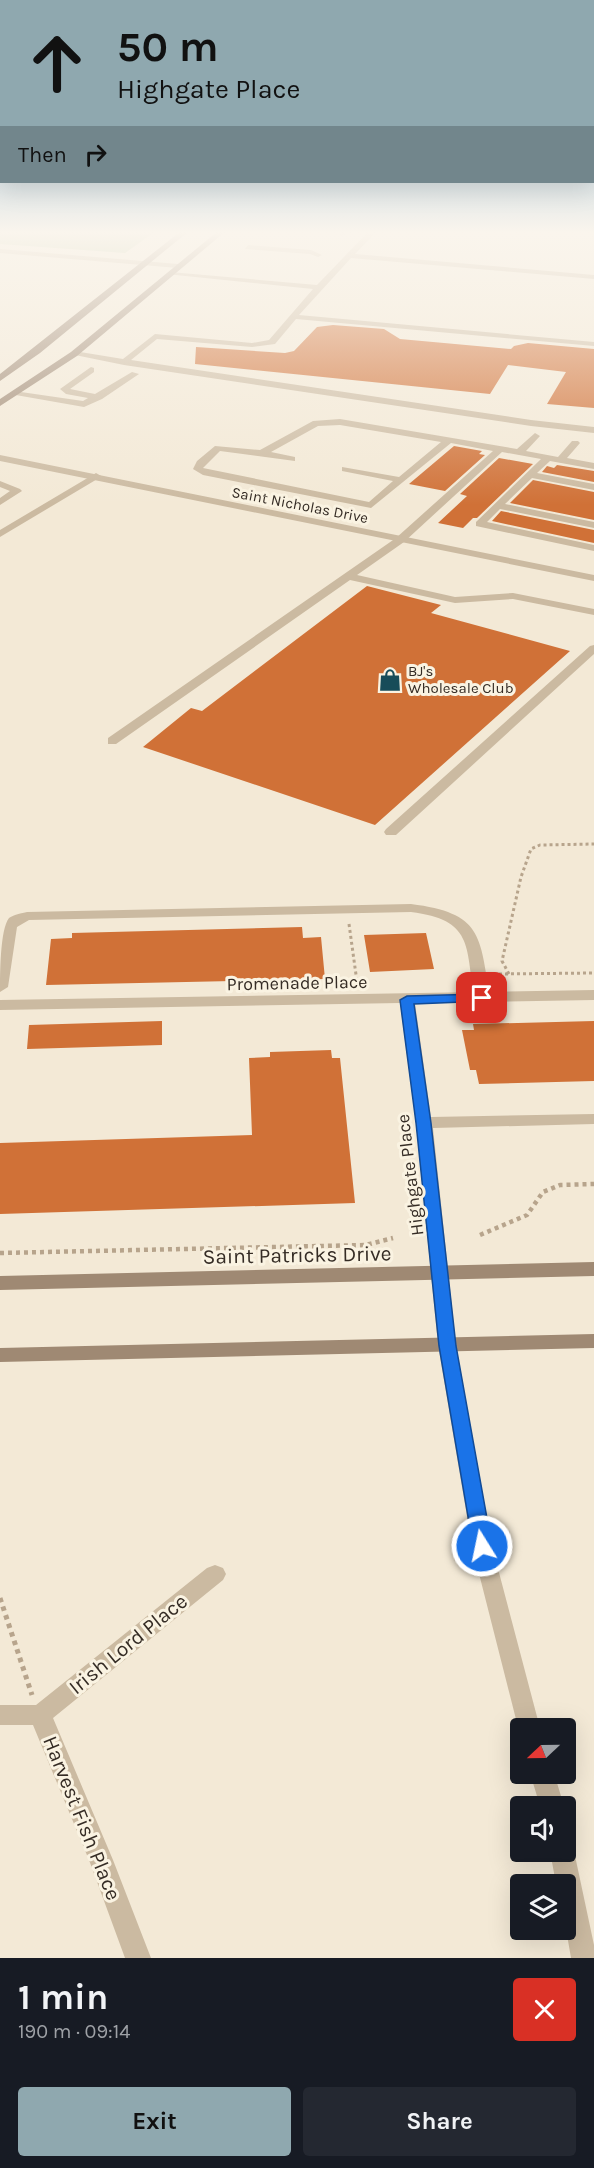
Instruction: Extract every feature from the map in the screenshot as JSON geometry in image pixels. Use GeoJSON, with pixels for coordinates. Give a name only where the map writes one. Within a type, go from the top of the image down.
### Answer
{"type":"FeatureCollection","features":[{"type":"Feature","properties":{"kind":"main road"},"geometry":{"type":"LineString","coordinates":[[0,378],[73,322]]}},
{"type":"Feature","properties":{"kind":"main road"},"geometry":{"type":"LineString","coordinates":[[0,403],[74,354],[112,322]]}},
{"type":"Feature","properties":{"kind":"main road","name":"Saint Patricks Drive"},"geometry":{"type":"LineString","coordinates":[[0,1283],[441,1275],[594,1269]]}},
{"type":"Feature","properties":{"kind":"main road"},"geometry":{"type":"LineString","coordinates":[[0,1355],[594,1341]]}},
{"type":"Feature","properties":{"kind":"street"},"geometry":{"type":"LineString","coordinates":[[124,362],[155,336],[252,345],[272,342],[289,322]]}},
{"type":"Feature","properties":{"kind":"street"},"geometry":{"type":"LineString","coordinates":[[363,322],[594,344]]}},
{"type":"Feature","properties":{"kind":"street"},"geometry":{"type":"LineString","coordinates":[[74,354],[531,423],[594,430]]}},
{"type":"Feature","properties":{"kind":"street"},"geometry":{"type":"LineString","coordinates":[[91,370],[64,389],[69,392],[99,397]]}},
{"type":"Feature","properties":{"kind":"street"},"geometry":{"type":"LineString","coordinates":[[14,394],[78,405],[88,403],[135,374]]}},
{"type":"Feature","properties":{"kind":"street"},"geometry":{"type":"LineString","coordinates":[[262,453],[316,423],[327,421],[594,466]]}},
{"type":"Feature","properties":{"kind":"street"},"geometry":{"type":"LineString","coordinates":[[519,452],[535,436]]}},
{"type":"Feature","properties":{"kind":"street"},"geometry":{"type":"LineString","coordinates":[[292,459],[218,448],[200,463],[198,469],[203,472],[372,505],[449,440]]}},
{"type":"Feature","properties":{"kind":"street"},"geometry":{"type":"LineString","coordinates":[[560,460],[575,443]]}},
{"type":"Feature","properties":{"kind":"street"},"geometry":{"type":"LineString","coordinates":[[112,741],[399,540],[500,449]]}},
{"type":"Feature","properties":{"kind":"street","name":"Saint Nicholas Drive"},"geometry":{"type":"LineString","coordinates":[[0,458],[594,578]]}},
{"type":"Feature","properties":{"kind":"street"},"geometry":{"type":"LineString","coordinates":[[548,458],[480,524],[594,548]]}},
{"type":"Feature","properties":{"kind":"street"},"geometry":{"type":"LineString","coordinates":[[345,469],[401,480]]}},
{"type":"Feature","properties":{"kind":"street"},"geometry":{"type":"LineString","coordinates":[[530,475],[594,487]]}},
{"type":"Feature","properties":{"kind":"street"},"geometry":{"type":"LineString","coordinates":[[0,534],[96,476]]}},
{"type":"Feature","properties":{"kind":"street"},"geometry":{"type":"LineString","coordinates":[[0,484],[17,490],[0,502]]}},
{"type":"Feature","properties":{"kind":"street"},"geometry":{"type":"LineString","coordinates":[[498,506],[594,525]]}},
{"type":"Feature","properties":{"kind":"street"},"geometry":{"type":"LineString","coordinates":[[348,576],[454,600],[513,596],[594,612]]}},
{"type":"Feature","properties":{"kind":"street"},"geometry":{"type":"LineString","coordinates":[[391,832],[594,648]]}},
{"type":"Feature","properties":{"kind":"street"},"geometry":{"type":"LineString","coordinates":[[0,987],[10,927],[14,921],[27,916],[430,910],[462,923],[470,932],[482,998]]}},
{"type":"Feature","properties":{"kind":"street","name":"Promenade Place"},"geometry":{"type":"LineString","coordinates":[[0,1005],[407,1000],[594,995]]}},
{"type":"Feature","properties":{"kind":"street","name":"Highgate Place"},"geometry":{"type":"LineString","coordinates":[[407,1000],[424,1123],[447,1346],[482,1546],[527,1718]]}},
{"type":"Feature","properties":{"kind":"street"},"geometry":{"type":"LineString","coordinates":[[424,1123],[594,1119]]}},
{"type":"Feature","properties":{"kind":"street","name":"Irish Lord Place"},"geometry":{"type":"LineString","coordinates":[[40,1715],[215,1574]]}},
{"type":"Feature","properties":{"kind":"street","name":"Harvest Fish Place"},"geometry":{"type":"LineString","coordinates":[[0,1715],[40,1715],[101,1860],[138,1958]]}},
{"type":"Feature","properties":{"kind":"street"},"geometry":{"type":"LineString","coordinates":[[564,1862],[584,1958]]}},
{"type":"Feature","properties":{"kind":"path"},"geometry":{"type":"LineString","coordinates":[[509,974],[502,961],[521,877],[531,849],[540,845],[594,844]]}},
{"type":"Feature","properties":{"kind":"path"},"geometry":{"type":"LineString","coordinates":[[347,910],[358,985]]}},
{"type":"Feature","properties":{"kind":"path"},"geometry":{"type":"LineString","coordinates":[[498,975],[594,973]]}},
{"type":"Feature","properties":{"kind":"path"},"geometry":{"type":"LineString","coordinates":[[480,1235],[527,1215],[543,1192],[560,1185],[594,1184]]}},
{"type":"Feature","properties":{"kind":"path"},"geometry":{"type":"LineString","coordinates":[[0,1253],[366,1245],[393,1238]]}},
{"type":"Feature","properties":{"kind":"path"},"geometry":{"type":"LineString","coordinates":[[0,1598],[10,1633],[40,1715]]}},
{"type":"Feature","properties":{"kind":"building"},"geometry":{"type":"Polygon","coordinates":[[[333,325],[384,329],[400,339],[511,349],[514,346],[528,343],[594,349],[594,408],[547,404],[566,372],[508,365],[490,394],[195,364],[196,347],[285,353],[294,351],[317,327],[333,325]]]}},
{"type":"Feature","properties":{"kind":"building"},"geometry":{"type":"Polygon","coordinates":[[[454,446],[482,451],[479,454],[485,455],[445,491],[409,484],[454,446]]]}},
{"type":"Feature","properties":{"kind":"building"},"geometry":{"type":"Polygon","coordinates":[[[499,458],[533,464],[477,518],[473,518],[463,528],[438,523],[467,496],[460,494],[499,458]]]}},
{"type":"Feature","properties":{"kind":"building"},"geometry":{"type":"Polygon","coordinates":[[[557,465],[594,471],[594,482],[542,472],[547,466],[554,468],[557,465]]]}},
{"type":"Feature","properties":{"kind":"building"},"geometry":{"type":"Polygon","coordinates":[[[533,480],[594,492],[594,520],[510,503],[533,480]]]}},
{"type":"Feature","properties":{"kind":"building"},"geometry":{"type":"Polygon","coordinates":[[[501,511],[594,530],[594,543],[492,521],[501,511]]]}},
{"type":"Feature","properties":{"kind":"building","name":"BJ's Wholesale Club"},"geometry":{"type":"Polygon","coordinates":[[[367,586],[441,605],[431,613],[570,651],[375,825],[143,747],[191,708],[202,711],[367,586]]]}},
{"type":"Feature","properties":{"kind":"building"},"geometry":{"type":"Polygon","coordinates":[[[302,927],[303,938],[321,937],[325,979],[46,985],[51,939],[72,938],[72,933],[302,927]]]}},
{"type":"Feature","properties":{"kind":"building"},"geometry":{"type":"Polygon","coordinates":[[[426,933],[434,969],[370,972],[364,935],[426,933]]]}},
{"type":"Feature","properties":{"kind":"building"},"geometry":{"type":"Polygon","coordinates":[[[162,1021],[162,1045],[27,1049],[29,1025],[162,1021]]]}},
{"type":"Feature","properties":{"kind":"building"},"geometry":{"type":"Polygon","coordinates":[[[594,1021],[594,1081],[479,1084],[476,1070],[470,1070],[462,1030],[474,1030],[473,1024],[594,1021]]]}},
{"type":"Feature","properties":{"kind":"building"},"geometry":{"type":"Polygon","coordinates":[[[331,1050],[332,1058],[340,1058],[355,1203],[0,1214],[0,1143],[252,1135],[249,1058],[270,1057],[270,1052],[331,1050]]]}},
{"type":"Feature","properties":{"kind":"place","name":"BJ's Wholesale Club"},"geometry":{"type":"Point","coordinates":[390,680]}},
{"type":"Feature","properties":{"kind":"route"},"geometry":{"type":"LineString","coordinates":[[482,998],[407,1000],[424,1123],[447,1346],[482,1546]]}}]}
